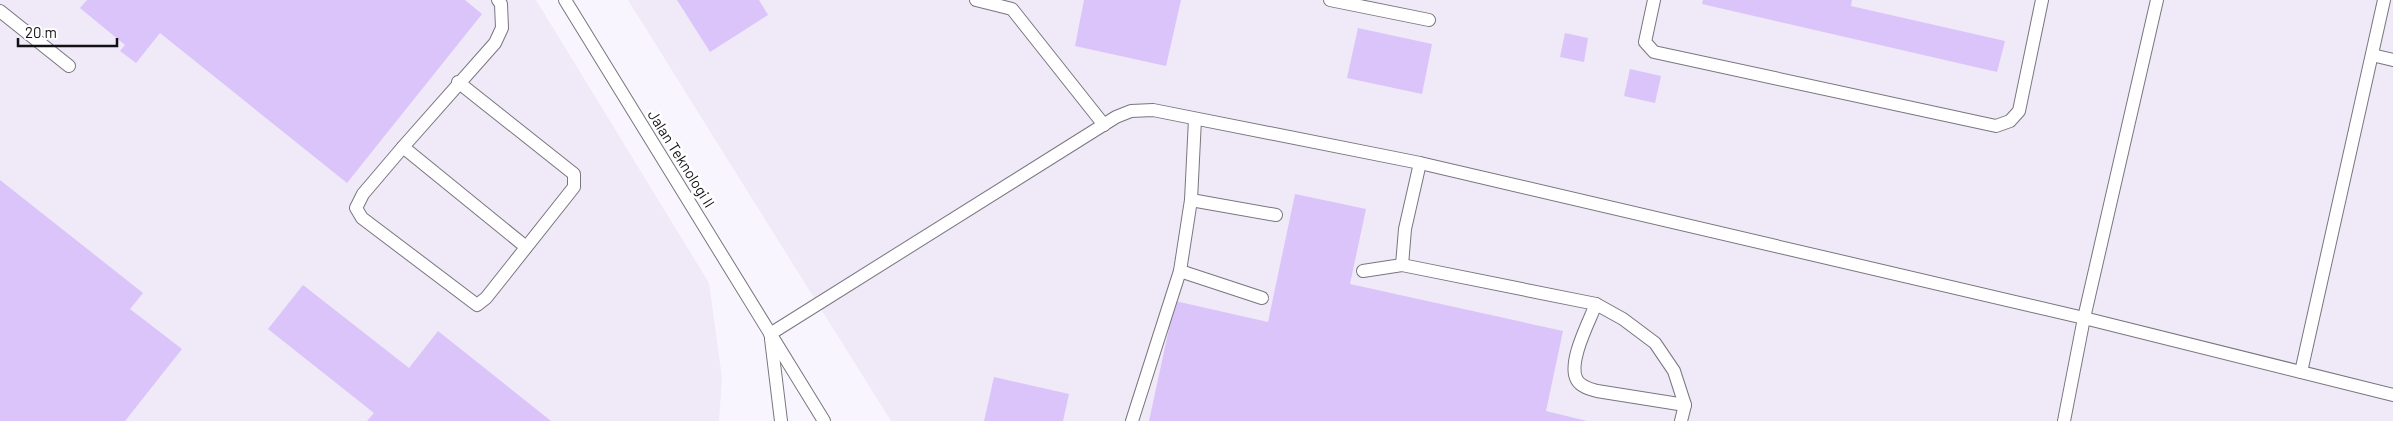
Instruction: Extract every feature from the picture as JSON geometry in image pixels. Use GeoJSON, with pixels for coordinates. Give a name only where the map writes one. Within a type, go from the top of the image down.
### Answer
{"type":"FeatureCollection","features":[{"type":"Feature","properties":{"kind":"lane"},"geometry":{"type":"LineString","coordinates":[[458,82],[574,174],[574,187],[486,298],[477,305],[362,218],[356,208],[363,194],[458,82],[500,35],[502,28],[501,4],[498,0]]}},
{"type":"Feature","properties":{"kind":"lane","name":"Jalan Teknologi II"},"geometry":{"type":"LineString","coordinates":[[565,0],[824,421]]}},
{"type":"Feature","properties":{"kind":"lane"},"geometry":{"type":"LineString","coordinates":[[976,0],[1012,4],[1104,125]]}},
{"type":"Feature","properties":{"kind":"lane"},"geometry":{"type":"LineString","coordinates":[[1330,0],[1429,20]]}},
{"type":"Feature","properties":{"kind":"lane"},"geometry":{"type":"LineString","coordinates":[[1654,0],[1645,42],[1654,52],[1996,126],[2010,121],[2019,111],[2042,0]]}},
{"type":"Feature","properties":{"kind":"lane"},"geometry":{"type":"LineString","coordinates":[[2064,421],[2084,318],[2157,0]]}},
{"type":"Feature","properties":{"kind":"lane"},"geometry":{"type":"LineString","coordinates":[[2301,372],[2384,0]]}},
{"type":"Feature","properties":{"kind":"lane"},"geometry":{"type":"LineString","coordinates":[[0,11],[69,66]]}},
{"type":"Feature","properties":{"kind":"lane"},"geometry":{"type":"LineString","coordinates":[[2372,55],[2393,60]]}},
{"type":"Feature","properties":{"kind":"lane"},"geometry":{"type":"LineString","coordinates":[[781,421],[770,334],[1131,110],[1152,110],[1420,163],[2084,318],[2393,395]]}},
{"type":"Feature","properties":{"kind":"lane"},"geometry":{"type":"LineString","coordinates":[[1132,421],[1180,271],[1191,200],[1196,119]]}},
{"type":"Feature","properties":{"kind":"lane"},"geometry":{"type":"LineString","coordinates":[[403,147],[526,247]]}},
{"type":"Feature","properties":{"kind":"lane"},"geometry":{"type":"LineString","coordinates":[[1402,265],[1405,229],[1420,163]]}},
{"type":"Feature","properties":{"kind":"lane"},"geometry":{"type":"LineString","coordinates":[[1191,200],[1276,216]]}},
{"type":"Feature","properties":{"kind":"lane"},"geometry":{"type":"LineString","coordinates":[[1363,271],[1402,265],[1596,304],[1623,319],[1655,342],[1674,371],[1686,405],[1681,421]]}},
{"type":"Feature","properties":{"kind":"lane"},"geometry":{"type":"LineString","coordinates":[[1180,271],[1262,298]]}},
{"type":"Feature","properties":{"kind":"lane"},"geometry":{"type":"LineString","coordinates":[[1596,304],[1574,361],[1574,372],[1578,382],[1585,388],[1597,391],[1686,405]]}},
{"type":"Feature","properties":{"kind":"shaded area"},"geometry":{"type":"Polygon","coordinates":[[[0,0],[536,0],[709,283],[722,378],[719,421],[0,421],[0,0]]]}},
{"type":"Feature","properties":{"kind":"shaded area"},"geometry":{"type":"Polygon","coordinates":[[[628,0],[2393,0],[2393,421],[891,421],[628,0]]]}},
{"type":"Feature","properties":{"kind":"building"},"geometry":{"type":"Polygon","coordinates":[[[87,0],[465,0],[482,14],[347,183],[160,33],[136,63],[120,51],[125,45],[80,8],[87,0]]]}},
{"type":"Feature","properties":{"kind":"building"},"geometry":{"type":"Polygon","coordinates":[[[677,0],[759,0],[768,15],[710,52],[677,0]]]}},
{"type":"Feature","properties":{"kind":"building"},"geometry":{"type":"Polygon","coordinates":[[[1084,0],[1181,0],[1166,66],[1075,46],[1084,0]]]}},
{"type":"Feature","properties":{"kind":"building"},"geometry":{"type":"Polygon","coordinates":[[[1703,0],[1852,0],[1851,6],[2005,41],[1997,72],[1702,4],[1703,0]]]}},
{"type":"Feature","properties":{"kind":"building"},"geometry":{"type":"Polygon","coordinates":[[[1358,28],[1432,44],[1422,94],[1347,78],[1358,28]]]}},
{"type":"Feature","properties":{"kind":"building"},"geometry":{"type":"Polygon","coordinates":[[[1565,33],[1588,38],[1584,62],[1560,57],[1565,33]]]}},
{"type":"Feature","properties":{"kind":"building"},"geometry":{"type":"Polygon","coordinates":[[[1630,69],[1661,76],[1655,103],[1624,96],[1630,69]]]}},
{"type":"Feature","properties":{"kind":"building"},"geometry":{"type":"Polygon","coordinates":[[[0,180],[143,293],[130,309],[182,349],[125,421],[0,421],[0,180]]]}},
{"type":"Feature","properties":{"kind":"building"},"geometry":{"type":"Polygon","coordinates":[[[1295,194],[1366,209],[1350,284],[1563,331],[1546,411],[1587,421],[1149,421],[1175,301],[1268,322],[1295,194]]]}},
{"type":"Feature","properties":{"kind":"building"},"geometry":{"type":"Polygon","coordinates":[[[303,285],[409,368],[438,331],[551,421],[367,421],[374,413],[268,329],[303,285]]]}},
{"type":"Feature","properties":{"kind":"building"},"geometry":{"type":"Polygon","coordinates":[[[994,377],[1069,394],[1063,421],[984,421],[994,377]]]}}]}
